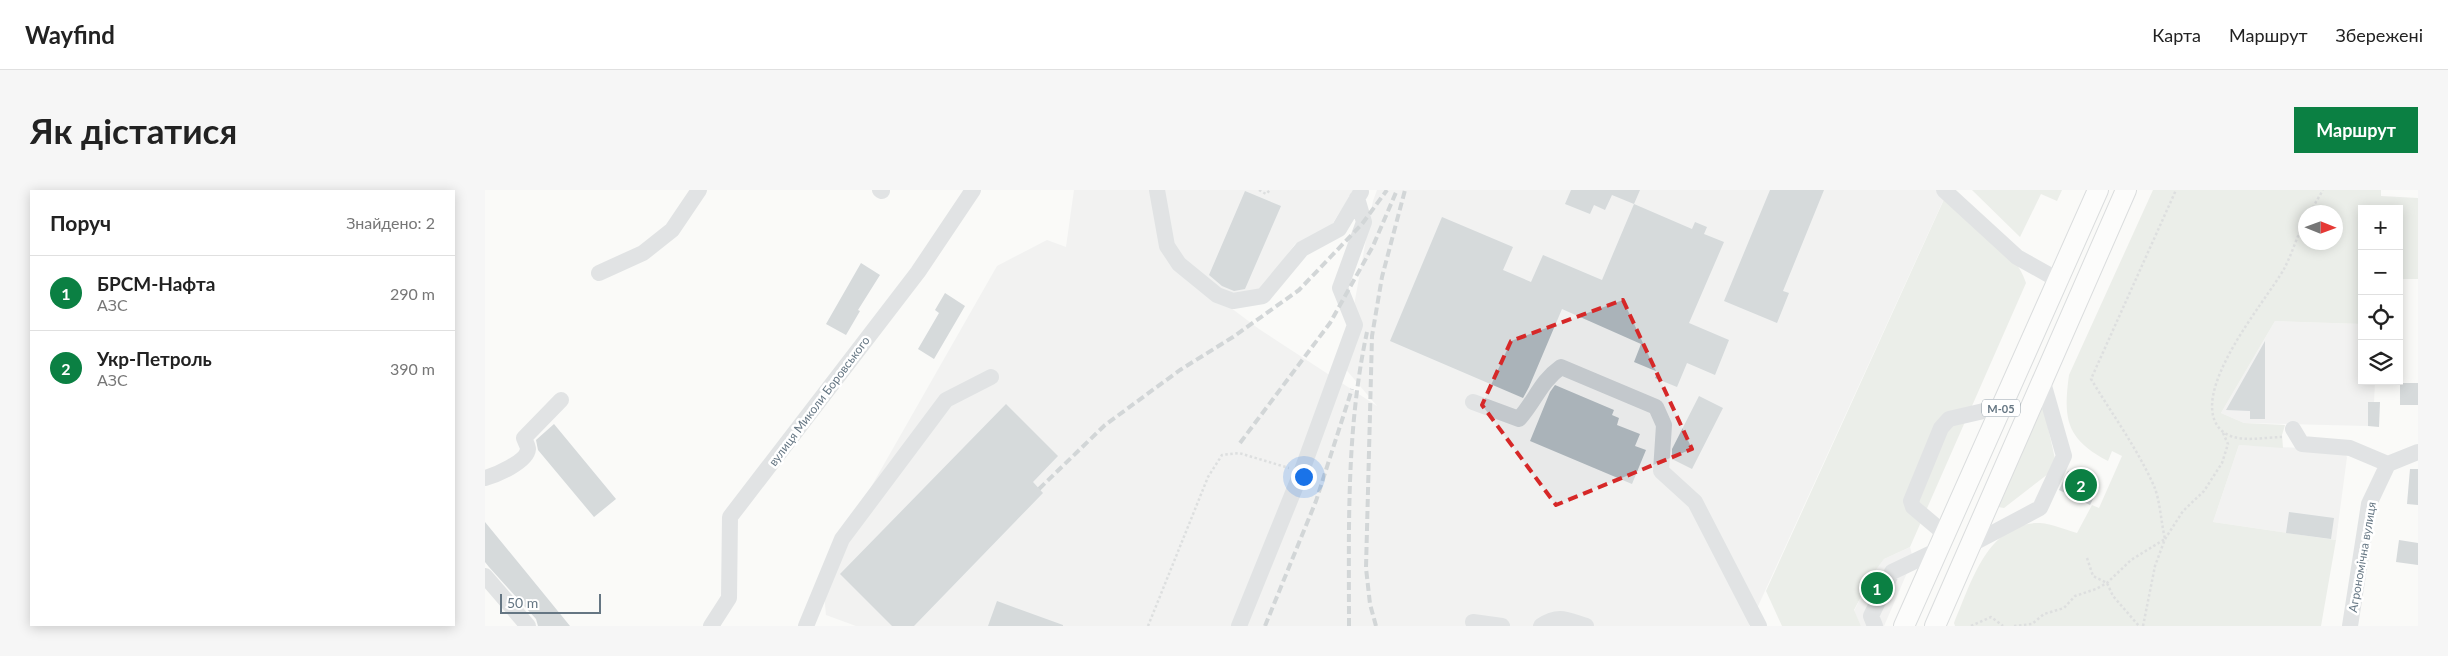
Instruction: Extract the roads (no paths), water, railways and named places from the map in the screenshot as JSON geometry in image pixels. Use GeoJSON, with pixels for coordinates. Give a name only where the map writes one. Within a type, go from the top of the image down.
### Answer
{"type":"FeatureCollection","features":[{"type":"Feature","properties":{"kind":"main road","name":"М-05"},"geometry":{"type":"LineString","coordinates":[[1904,626],[2098,190]]}},
{"type":"Feature","properties":{"kind":"main road","name":"М-05"},"geometry":{"type":"LineString","coordinates":[[1935,626],[2126,190]]}},
{"type":"Feature","properties":{"kind":"street"},"geometry":{"type":"LineString","coordinates":[[599,273],[643,253],[672,230],[699,190]]}},
{"type":"Feature","properties":{"kind":"street","name":"вулиця Миколи Боровського"},"geometry":{"type":"LineString","coordinates":[[711,626],[729,598],[730,517],[918,272],[973,190]]}},
{"type":"Feature","properties":{"kind":"street"},"geometry":{"type":"LineString","coordinates":[[1157,190],[1167,246],[1179,264],[1217,295],[1233,301],[1263,296],[1302,249],[1339,229],[1359,194]]}},
{"type":"Feature","properties":{"kind":"street"},"geometry":{"type":"LineString","coordinates":[[1944,190],[2017,257],[2058,280]]}},
{"type":"Feature","properties":{"kind":"street"},"geometry":{"type":"LineString","coordinates":[[1239,626],[1301,474],[1355,325],[1340,288],[1364,222],[1359,194]]}},
{"type":"Feature","properties":{"kind":"street"},"geometry":{"type":"LineString","coordinates":[[1473,402],[1519,419],[1530,406],[1547,377],[1561,367],[1656,406],[1664,425],[1661,471],[1695,502],[1759,626]]}},
{"type":"Feature","properties":{"kind":"street"},"geometry":{"type":"LineString","coordinates":[[806,626],[842,540],[946,400],[991,377]]}},
{"type":"Feature","properties":{"kind":"street"},"geometry":{"type":"LineString","coordinates":[[1970,545],[2040,508],[2064,456],[2042,379]]}},
{"type":"Feature","properties":{"kind":"street"},"geometry":{"type":"LineString","coordinates":[[485,478],[510,468],[526,455],[528,448],[524,438],[561,400]]}},
{"type":"Feature","properties":{"kind":"street"},"geometry":{"type":"LineString","coordinates":[[1875,626],[1871,616],[1892,572],[1941,542],[1913,507],[1911,501],[1941,428],[1949,419],[2001,407]]}},
{"type":"Feature","properties":{"kind":"street"},"geometry":{"type":"LineString","coordinates":[[2295,433],[2303,444],[2350,448],[2388,464],[2418,452]]}},
{"type":"Feature","properties":{"kind":"street","name":"Агрономічна вулиця"},"geometry":{"type":"LineString","coordinates":[[2350,626],[2369,504],[2388,464]]}},
{"type":"Feature","properties":{"kind":"street"},"geometry":{"type":"LineString","coordinates":[[485,576],[528,626]]}},
{"type":"Feature","properties":{"kind":"street"},"geometry":{"type":"LineString","coordinates":[[1541,626],[1552,618],[1564,619],[1586,626]]}},
{"type":"Feature","properties":{"kind":"street"},"geometry":{"type":"LineString","coordinates":[[1473,622],[1502,626]]}},
{"type":"Feature","properties":{"kind":"railway"},"geometry":{"type":"LineString","coordinates":[[1039,489],[1105,425],[1180,370],[1233,337],[1299,290],[1362,224],[1387,190]]}},
{"type":"Feature","properties":{"kind":"railway"},"geometry":{"type":"LineString","coordinates":[[1240,443],[1330,323],[1373,246],[1397,190]]}},
{"type":"Feature","properties":{"kind":"railway"},"geometry":{"type":"LineString","coordinates":[[1376,626],[1370,604],[1366,568],[1372,336],[1382,277],[1405,190]]}},
{"type":"Feature","properties":{"kind":"railway"},"geometry":{"type":"LineString","coordinates":[[1349,626],[1349,515],[1352,442],[1360,368],[1367,332]]}},
{"type":"Feature","properties":{"kind":"railway"},"geometry":{"type":"LineString","coordinates":[[1265,626],[1316,501],[1352,389]]}},
{"type":"Feature","properties":{"kind":"place","name":"Укр-Петроль"},"geometry":{"type":"Point","coordinates":[2081,485]}},
{"type":"Feature","properties":{"kind":"place","name":"БРСМ-Нафта"},"geometry":{"type":"Point","coordinates":[1877,588]}}]}
